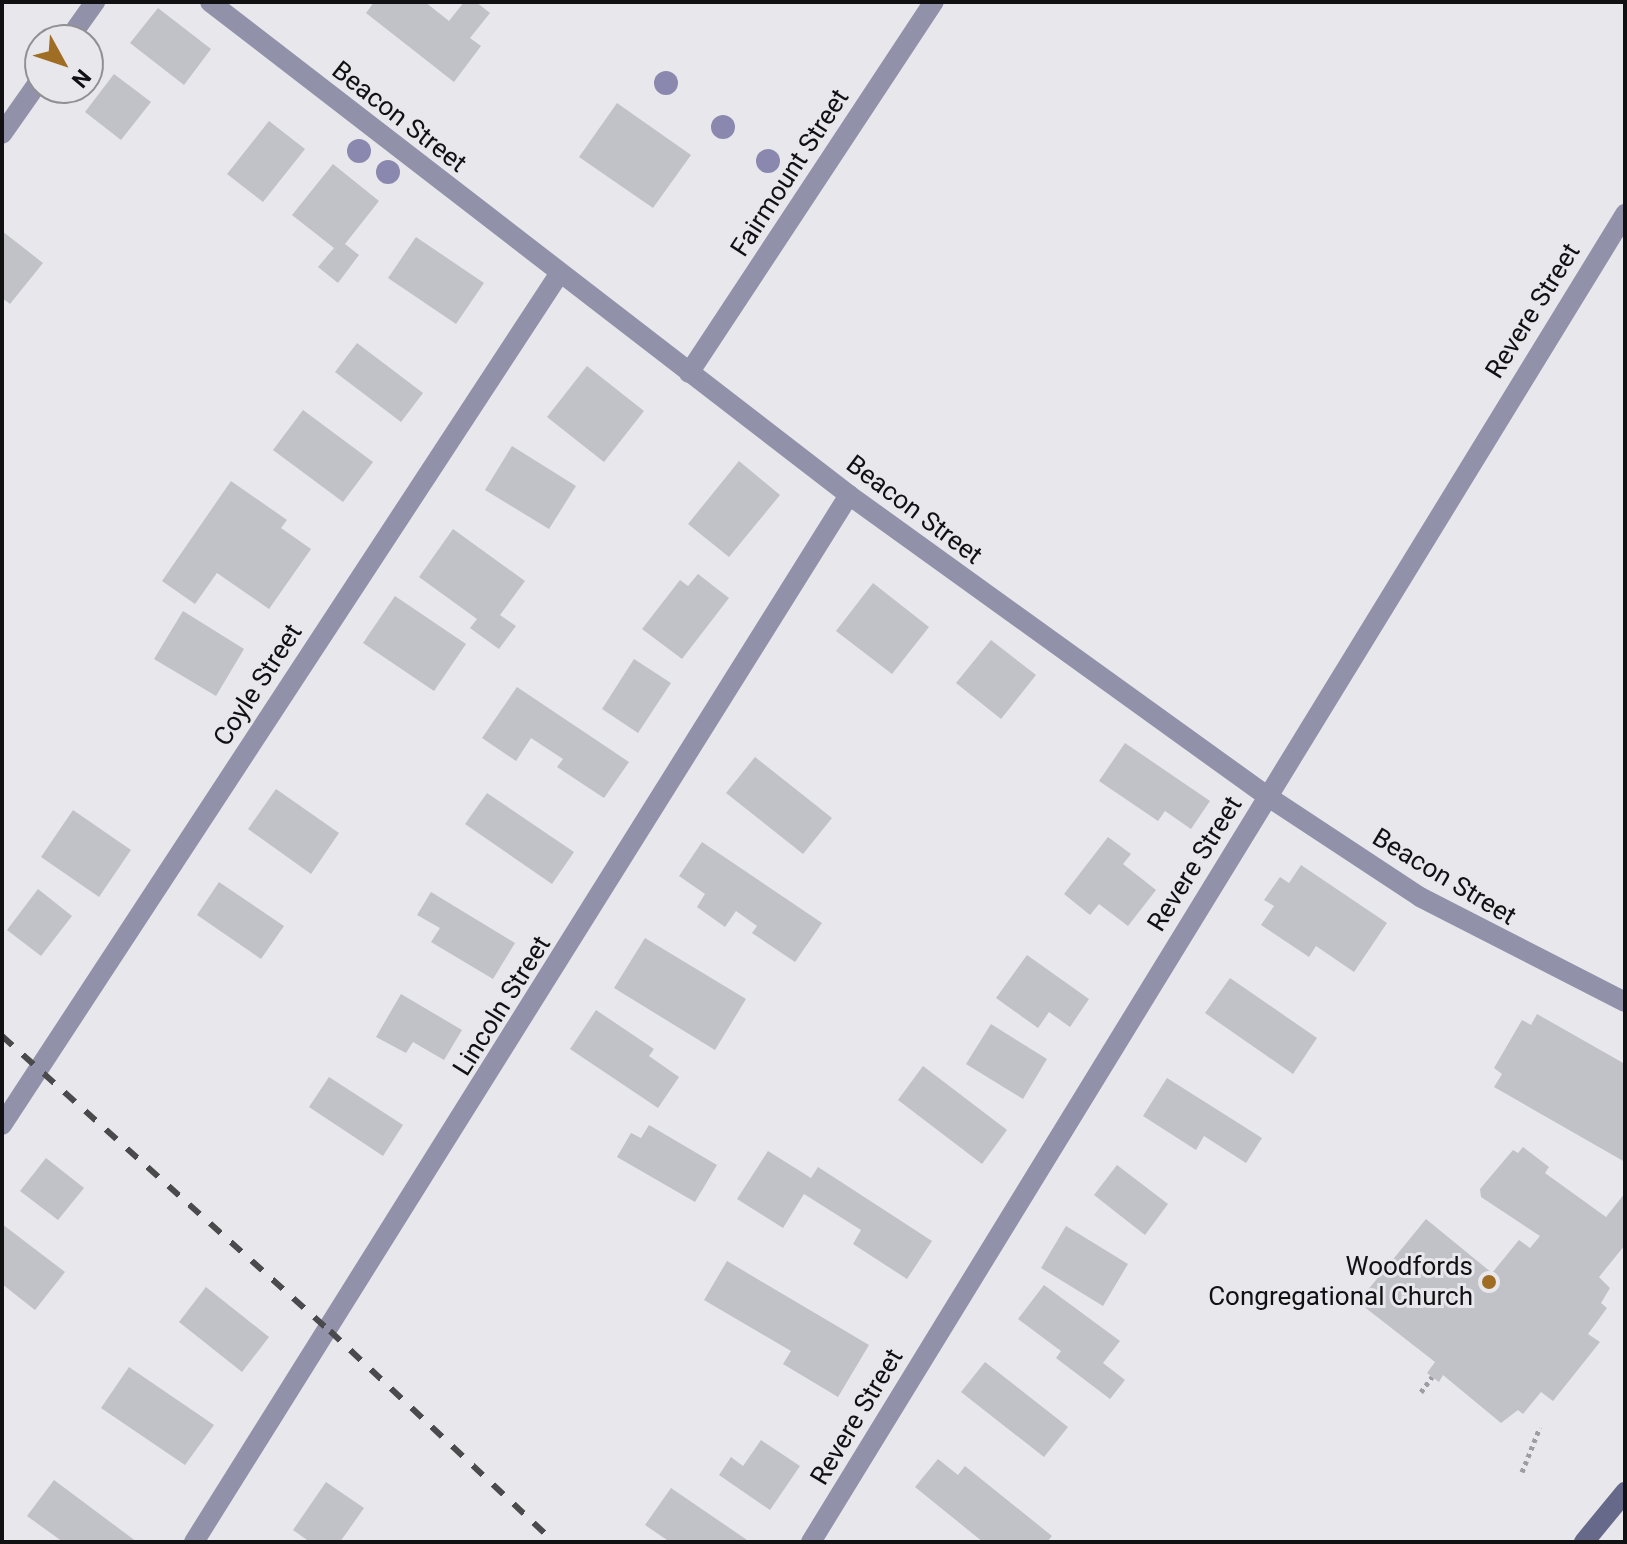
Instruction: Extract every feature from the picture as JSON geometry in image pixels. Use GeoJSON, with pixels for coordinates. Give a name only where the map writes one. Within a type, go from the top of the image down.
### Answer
{"type":"FeatureCollection","features":[{"type":"Feature","properties":{"kind":"main road"},"geometry":{"type":"LineString","coordinates":[[1584,1542],[1625,1492]]}},
{"type":"Feature","properties":{"kind":"street"},"geometry":{"type":"LineString","coordinates":[[79,24],[95,2]]}},
{"type":"Feature","properties":{"kind":"street","name":"Beacon Street"},"geometry":{"type":"LineString","coordinates":[[210,2],[849,495],[1267,796],[1420,897],[1625,1002]]}},
{"type":"Feature","properties":{"kind":"street","name":"Fairmount Street"},"geometry":{"type":"LineString","coordinates":[[689,373],[934,2]]}},
{"type":"Feature","properties":{"kind":"street"},"geometry":{"type":"LineString","coordinates":[[2,134],[24,103]]}},
{"type":"Feature","properties":{"kind":"street","name":"Revere Street"},"geometry":{"type":"LineString","coordinates":[[811,1542],[1625,214]]}},
{"type":"Feature","properties":{"kind":"street","name":"Coyle Street"},"geometry":{"type":"LineString","coordinates":[[2,1125],[559,274]]}},
{"type":"Feature","properties":{"kind":"street","name":"Lincoln Street"},"geometry":{"type":"LineString","coordinates":[[194,1542],[849,495]]}},
{"type":"Feature","properties":{"kind":"path"},"geometry":{"type":"LineString","coordinates":[[1421,1392],[1432,1377]]}},
{"type":"Feature","properties":{"kind":"path"},"geometry":{"type":"LineString","coordinates":[[1522,1472],[1540,1427]]}},
{"type":"Feature","properties":{"kind":"building"},"geometry":{"type":"Polygon","coordinates":[[[374,2],[425,2],[449,21],[464,2],[476,2],[490,13],[470,38],[481,46],[454,82],[366,13],[374,2]]]}},
{"type":"Feature","properties":{"kind":"building"},"geometry":{"type":"Polygon","coordinates":[[[158,8],[211,49],[184,85],[130,43],[158,8]]]}},
{"type":"Feature","properties":{"kind":"building"},"geometry":{"type":"Polygon","coordinates":[[[114,74],[151,102],[121,140],[85,112],[91,104],[104,104],[104,87],[114,74]]]}},
{"type":"Feature","properties":{"kind":"building"},"geometry":{"type":"Polygon","coordinates":[[[617,103],[691,155],[653,208],[579,157],[617,103]]]}},
{"type":"Feature","properties":{"kind":"building"},"geometry":{"type":"Polygon","coordinates":[[[269,121],[305,149],[263,202],[227,174],[269,121]]]}},
{"type":"Feature","properties":{"kind":"building"},"geometry":{"type":"Polygon","coordinates":[[[333,164],[379,201],[345,244],[359,255],[338,283],[318,267],[334,248],[292,215],[333,164]]]}},
{"type":"Feature","properties":{"kind":"building"},"geometry":{"type":"Polygon","coordinates":[[[2,231],[43,263],[10,304],[2,298],[2,231]]]}},
{"type":"Feature","properties":{"kind":"building"},"geometry":{"type":"Polygon","coordinates":[[[416,237],[484,283],[456,324],[388,278],[416,237]]]}},
{"type":"Feature","properties":{"kind":"building"},"geometry":{"type":"Polygon","coordinates":[[[357,343],[423,393],[401,422],[335,372],[357,343]]]}},
{"type":"Feature","properties":{"kind":"building"},"geometry":{"type":"Polygon","coordinates":[[[587,366],[644,411],[604,462],[547,417],[587,366]]]}},
{"type":"Feature","properties":{"kind":"building"},"geometry":{"type":"Polygon","coordinates":[[[303,410],[373,462],[343,502],[273,450],[303,410]]]}},
{"type":"Feature","properties":{"kind":"building"},"geometry":{"type":"Polygon","coordinates":[[[512,446],[576,486],[549,529],[485,490],[512,446]]]}},
{"type":"Feature","properties":{"kind":"building"},"geometry":{"type":"Polygon","coordinates":[[[739,461],[780,495],[729,557],[688,524],[739,461]]]}},
{"type":"Feature","properties":{"kind":"building"},"geometry":{"type":"Polygon","coordinates":[[[231,481],[287,520],[281,528],[311,549],[269,609],[217,573],[195,604],[162,581],[231,481]]]}},
{"type":"Feature","properties":{"kind":"building"},"geometry":{"type":"Polygon","coordinates":[[[453,529],[525,581],[500,615],[516,626],[499,649],[470,628],[477,619],[419,577],[453,529]]]}},
{"type":"Feature","properties":{"kind":"building"},"geometry":{"type":"Polygon","coordinates":[[[698,574],[729,598],[682,659],[642,629],[680,580],[688,586],[698,574]]]}},
{"type":"Feature","properties":{"kind":"building"},"geometry":{"type":"Polygon","coordinates":[[[873,583],[929,627],[892,674],[836,631],[873,583]]]}},
{"type":"Feature","properties":{"kind":"building"},"geometry":{"type":"Polygon","coordinates":[[[395,596],[466,644],[434,691],[363,643],[395,596]]]}},
{"type":"Feature","properties":{"kind":"building"},"geometry":{"type":"Polygon","coordinates":[[[183,611],[244,649],[216,696],[154,659],[183,611]]]}},
{"type":"Feature","properties":{"kind":"building"},"geometry":{"type":"Polygon","coordinates":[[[991,640],[1036,675],[1001,719],[956,683],[991,640]]]}},
{"type":"Feature","properties":{"kind":"building"},"geometry":{"type":"Polygon","coordinates":[[[634,659],[671,683],[638,733],[602,709],[634,659]]]}},
{"type":"Feature","properties":{"kind":"building"},"geometry":{"type":"Polygon","coordinates":[[[517,687],[629,762],[604,798],[557,767],[563,759],[531,738],[516,761],[482,738],[517,687]]]}},
{"type":"Feature","properties":{"kind":"building"},"geometry":{"type":"Polygon","coordinates":[[[1125,743],[1210,801],[1191,829],[1165,811],[1158,821],[1099,781],[1125,743]]]}},
{"type":"Feature","properties":{"kind":"building"},"geometry":{"type":"Polygon","coordinates":[[[755,757],[832,818],[803,854],[726,793],[755,757]]]}},
{"type":"Feature","properties":{"kind":"building"},"geometry":{"type":"Polygon","coordinates":[[[276,789],[339,833],[311,874],[248,829],[276,789]]]}},
{"type":"Feature","properties":{"kind":"building"},"geometry":{"type":"Polygon","coordinates":[[[487,793],[574,852],[552,884],[465,824],[487,793]]]}},
{"type":"Feature","properties":{"kind":"building"},"geometry":{"type":"Polygon","coordinates":[[[73,810],[131,850],[99,897],[41,857],[73,810]]]}},
{"type":"Feature","properties":{"kind":"building"},"geometry":{"type":"Polygon","coordinates":[[[1108,837],[1131,854],[1123,864],[1156,890],[1128,926],[1099,904],[1090,915],[1064,894],[1108,837]]]}},
{"type":"Feature","properties":{"kind":"building"},"geometry":{"type":"Polygon","coordinates":[[[702,842],[822,923],[795,962],[752,933],[757,926],[736,911],[725,927],[697,907],[705,894],[679,876],[702,842]]]}},
{"type":"Feature","properties":{"kind":"building"},"geometry":{"type":"Polygon","coordinates":[[[1301,865],[1387,923],[1354,972],[1316,946],[1309,957],[1261,925],[1274,906],[1264,900],[1280,877],[1289,883],[1301,865]]]}},
{"type":"Feature","properties":{"kind":"building"},"geometry":{"type":"Polygon","coordinates":[[[219,882],[284,926],[261,959],[197,915],[219,882]]]}},
{"type":"Feature","properties":{"kind":"building"},"geometry":{"type":"Polygon","coordinates":[[[38,889],[72,916],[41,956],[7,930],[38,889]]]}},
{"type":"Feature","properties":{"kind":"building"},"geometry":{"type":"Polygon","coordinates":[[[431,892],[515,943],[493,979],[431,942],[440,928],[417,915],[431,892]]]}},
{"type":"Feature","properties":{"kind":"building"},"geometry":{"type":"Polygon","coordinates":[[[645,938],[746,999],[715,1050],[614,988],[645,938]]]}},
{"type":"Feature","properties":{"kind":"building"},"geometry":{"type":"Polygon","coordinates":[[[1027,955],[1089,999],[1070,1027],[1049,1012],[1038,1028],[996,998],[1027,955]]]}},
{"type":"Feature","properties":{"kind":"building"},"geometry":{"type":"Polygon","coordinates":[[[1230,978],[1317,1038],[1293,1074],[1205,1013],[1230,978]]]}},
{"type":"Feature","properties":{"kind":"building"},"geometry":{"type":"Polygon","coordinates":[[[401,994],[462,1030],[444,1060],[413,1042],[406,1053],[376,1037],[401,994]]]}},
{"type":"Feature","properties":{"kind":"building"},"geometry":{"type":"Polygon","coordinates":[[[596,1010],[654,1049],[649,1056],[679,1077],[658,1108],[570,1049],[596,1010]]]}},
{"type":"Feature","properties":{"kind":"building"},"geometry":{"type":"Polygon","coordinates":[[[1537,1014],[1625,1064],[1625,1162],[1494,1087],[1502,1074],[1494,1068],[1522,1020],[1531,1025],[1537,1014]]]}},
{"type":"Feature","properties":{"kind":"building"},"geometry":{"type":"Polygon","coordinates":[[[991,1024],[1047,1059],[1023,1099],[966,1064],[991,1024]]]}},
{"type":"Feature","properties":{"kind":"building"},"geometry":{"type":"Polygon","coordinates":[[[923,1066],[1007,1130],[982,1164],[898,1100],[923,1066]]]}},
{"type":"Feature","properties":{"kind":"building"},"geometry":{"type":"Polygon","coordinates":[[[329,1077],[403,1125],[383,1156],[309,1107],[329,1077]]]}},
{"type":"Feature","properties":{"kind":"building"},"geometry":{"type":"Polygon","coordinates":[[[1167,1078],[1262,1138],[1246,1163],[1204,1136],[1196,1150],[1143,1116],[1167,1078]]]}},
{"type":"Feature","properties":{"kind":"building"},"geometry":{"type":"Polygon","coordinates":[[[649,1125],[717,1165],[695,1202],[617,1157],[631,1133],[641,1138],[649,1125]]]}},
{"type":"Feature","properties":{"kind":"building","name":"Woodfords Congregational Church"},"geometry":{"type":"Polygon","coordinates":[[[1523,1147],[1549,1167],[1545,1173],[1606,1217],[1625,1193],[1625,1245],[1599,1277],[1610,1288],[1601,1303],[1607,1308],[1588,1334],[1600,1342],[1553,1401],[1541,1392],[1523,1414],[1518,1410],[1501,1423],[1443,1375],[1439,1382],[1427,1373],[1435,1362],[1358,1302],[1426,1219],[1492,1273],[1519,1240],[1530,1248],[1540,1236],[1481,1197],[1480,1189],[1513,1150],[1518,1153],[1523,1147]]]}},
{"type":"Feature","properties":{"kind":"building"},"geometry":{"type":"Polygon","coordinates":[[[768,1151],[811,1178],[818,1167],[932,1241],[907,1279],[853,1244],[861,1230],[804,1194],[783,1228],[737,1199],[768,1151]]]}},
{"type":"Feature","properties":{"kind":"building"},"geometry":{"type":"Polygon","coordinates":[[[46,1158],[84,1188],[58,1220],[20,1191],[46,1158]]]}},
{"type":"Feature","properties":{"kind":"building"},"geometry":{"type":"Polygon","coordinates":[[[1117,1165],[1168,1204],[1145,1235],[1094,1195],[1117,1165]]]}},
{"type":"Feature","properties":{"kind":"building"},"geometry":{"type":"Polygon","coordinates":[[[2,1224],[65,1272],[35,1310],[2,1284],[2,1224]]]}},
{"type":"Feature","properties":{"kind":"building"},"geometry":{"type":"Polygon","coordinates":[[[1066,1226],[1128,1264],[1103,1306],[1041,1268],[1066,1226]]]}},
{"type":"Feature","properties":{"kind":"building"},"geometry":{"type":"Polygon","coordinates":[[[727,1261],[869,1345],[838,1397],[783,1364],[791,1351],[704,1300],[727,1261]]]}},
{"type":"Feature","properties":{"kind":"building"},"geometry":{"type":"Polygon","coordinates":[[[1044,1285],[1120,1341],[1103,1363],[1125,1380],[1110,1399],[1056,1358],[1061,1351],[1018,1319],[1044,1285]]]}},
{"type":"Feature","properties":{"kind":"building"},"geometry":{"type":"Polygon","coordinates":[[[206,1287],[269,1337],[242,1372],[179,1322],[206,1287]]]}},
{"type":"Feature","properties":{"kind":"building"},"geometry":{"type":"Polygon","coordinates":[[[985,1362],[1068,1427],[1044,1457],[961,1392],[985,1362]]]}},
{"type":"Feature","properties":{"kind":"building"},"geometry":{"type":"Polygon","coordinates":[[[129,1367],[214,1425],[185,1465],[101,1408],[129,1367]]]}},
{"type":"Feature","properties":{"kind":"building"},"geometry":{"type":"Polygon","coordinates":[[[761,1440],[800,1466],[770,1510],[719,1475],[731,1457],[743,1466],[761,1440]]]}},
{"type":"Feature","properties":{"kind":"building"},"geometry":{"type":"Polygon","coordinates":[[[938,1459],[958,1475],[965,1466],[1052,1536],[1047,1542],[983,1542],[915,1487],[938,1459]]]}},
{"type":"Feature","properties":{"kind":"building"},"geometry":{"type":"Polygon","coordinates":[[[54,1480],[137,1542],[63,1542],[27,1516],[54,1480]]]}},
{"type":"Feature","properties":{"kind":"building"},"geometry":{"type":"Polygon","coordinates":[[[326,1482],[364,1508],[340,1542],[310,1542],[293,1530],[326,1482]]]}},
{"type":"Feature","properties":{"kind":"building"},"geometry":{"type":"Polygon","coordinates":[[[671,1488],[750,1542],[670,1542],[645,1525],[671,1488]]]}},
{"type":"Feature","properties":{"kind":"railway"},"geometry":{"type":"LineString","coordinates":[[2,1036],[330,1331],[554,1542]]}},
{"type":"Feature","properties":{"kind":"place","name":"Woodfords Congregational Church"},"geometry":{"type":"Point","coordinates":[1489,1282]}}]}
